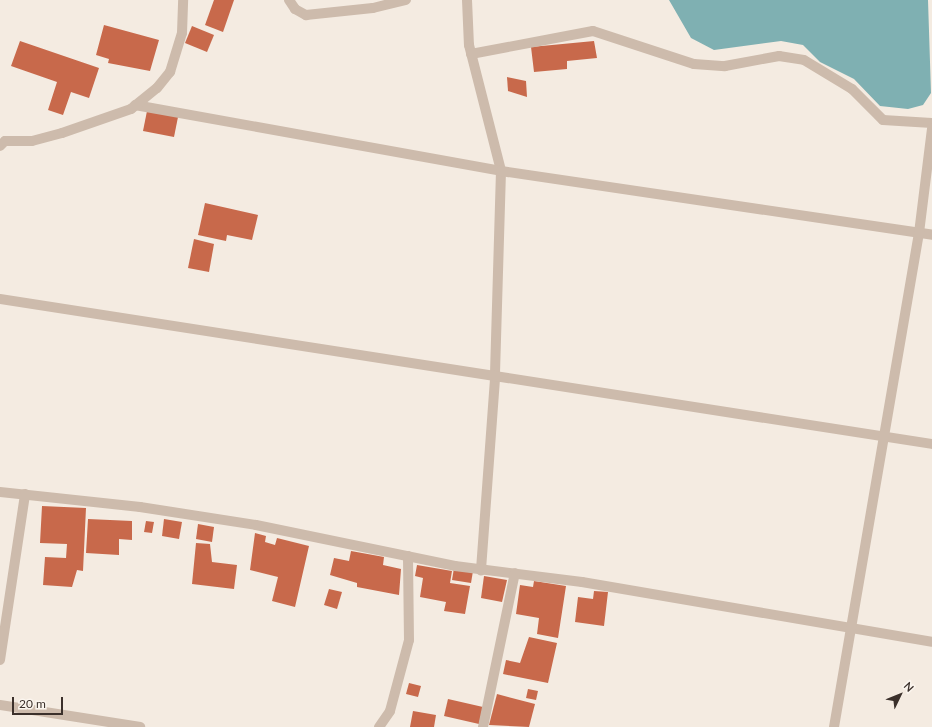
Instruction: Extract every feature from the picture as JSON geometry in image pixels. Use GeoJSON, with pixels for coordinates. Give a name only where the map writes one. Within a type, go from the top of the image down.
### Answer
{"type":"FeatureCollection","features":[{"type":"Feature","properties":{"kind":"street"},"geometry":{"type":"LineString","coordinates":[[0,146],[5,141],[32,140],[62,133],[135,105],[157,88],[170,72],[182,33],[183,0]]}},
{"type":"Feature","properties":{"kind":"street"},"geometry":{"type":"LineString","coordinates":[[289,0],[295,9],[306,15],[373,8],[406,0]]}},
{"type":"Feature","properties":{"kind":"street"},"geometry":{"type":"LineString","coordinates":[[467,0],[471,54],[501,171],[496,379],[481,570]]}},
{"type":"Feature","properties":{"kind":"street"},"geometry":{"type":"LineString","coordinates":[[471,54],[593,31],[694,64],[725,66],[779,56],[804,60],[852,89],[883,120],[932,123]]}},
{"type":"Feature","properties":{"kind":"street"},"geometry":{"type":"LineString","coordinates":[[135,105],[501,171],[932,235]]}},
{"type":"Feature","properties":{"kind":"street"},"geometry":{"type":"LineString","coordinates":[[834,727],[919,233],[932,129]]}},
{"type":"Feature","properties":{"kind":"street"},"geometry":{"type":"LineString","coordinates":[[0,299],[496,379],[932,444]]}},
{"type":"Feature","properties":{"kind":"street"},"geometry":{"type":"LineString","coordinates":[[0,492],[25,494],[256,525],[481,570],[515,572],[852,625],[932,642]]}},
{"type":"Feature","properties":{"kind":"street"},"geometry":{"type":"LineString","coordinates":[[0,660],[25,494]]}},
{"type":"Feature","properties":{"kind":"street"},"geometry":{"type":"LineString","coordinates":[[379,727],[390,711],[409,640],[408,556]]}},
{"type":"Feature","properties":{"kind":"street"},"geometry":{"type":"LineString","coordinates":[[484,727],[515,572]]}},
{"type":"Feature","properties":{"kind":"street"},"geometry":{"type":"LineString","coordinates":[[0,705],[140,727]]}},
{"type":"Feature","properties":{"kind":"water"},"geometry":{"type":"Polygon","coordinates":[[[669,0],[928,0],[931,93],[923,105],[908,109],[880,106],[854,79],[820,62],[803,45],[781,41],[714,50],[691,38],[669,0]]]}},
{"type":"Feature","properties":{"kind":"building"},"geometry":{"type":"Polygon","coordinates":[[[214,0],[234,0],[223,32],[205,25],[214,0]]]}},
{"type":"Feature","properties":{"kind":"building"},"geometry":{"type":"Polygon","coordinates":[[[104,25],[159,40],[150,71],[108,63],[109,59],[96,55],[104,25]]]}},
{"type":"Feature","properties":{"kind":"building"},"geometry":{"type":"Polygon","coordinates":[[[192,26],[214,35],[207,52],[185,43],[192,26]]]}},
{"type":"Feature","properties":{"kind":"building"},"geometry":{"type":"Polygon","coordinates":[[[20,41],[99,68],[89,98],[71,92],[63,115],[48,110],[57,82],[11,66],[20,41]]]}},
{"type":"Feature","properties":{"kind":"building"},"geometry":{"type":"Polygon","coordinates":[[[594,41],[597,58],[567,61],[567,69],[534,72],[531,47],[594,41]]]}},
{"type":"Feature","properties":{"kind":"building"},"geometry":{"type":"Polygon","coordinates":[[[507,77],[526,81],[527,97],[508,91],[507,77]]]}},
{"type":"Feature","properties":{"kind":"building"},"geometry":{"type":"Polygon","coordinates":[[[147,111],[178,117],[174,137],[143,131],[147,111]]]}},
{"type":"Feature","properties":{"kind":"building"},"geometry":{"type":"Polygon","coordinates":[[[205,203],[258,215],[252,240],[227,235],[226,241],[198,235],[205,203]]]}},
{"type":"Feature","properties":{"kind":"building"},"geometry":{"type":"Polygon","coordinates":[[[194,239],[214,244],[209,272],[188,268],[194,239]]]}},
{"type":"Feature","properties":{"kind":"building"},"geometry":{"type":"Polygon","coordinates":[[[42,506],[86,508],[83,571],[77,570],[72,587],[43,585],[45,557],[66,558],[67,544],[40,543],[42,506]]]}},
{"type":"Feature","properties":{"kind":"building"},"geometry":{"type":"Polygon","coordinates":[[[88,519],[132,521],[132,540],[119,539],[119,555],[86,553],[88,519]]]}},
{"type":"Feature","properties":{"kind":"building"},"geometry":{"type":"Polygon","coordinates":[[[164,519],[182,522],[179,539],[162,536],[164,519]]]}},
{"type":"Feature","properties":{"kind":"building"},"geometry":{"type":"Polygon","coordinates":[[[146,521],[154,522],[152,533],[144,532],[146,521]]]}},
{"type":"Feature","properties":{"kind":"building"},"geometry":{"type":"Polygon","coordinates":[[[198,524],[214,527],[212,542],[196,539],[198,524]]]}},
{"type":"Feature","properties":{"kind":"building"},"geometry":{"type":"Polygon","coordinates":[[[255,533],[266,536],[265,542],[275,545],[277,538],[309,546],[295,607],[272,601],[278,577],[250,570],[255,533]]]}},
{"type":"Feature","properties":{"kind":"building"},"geometry":{"type":"Polygon","coordinates":[[[196,543],[210,544],[212,562],[237,565],[234,589],[192,584],[196,543]]]}},
{"type":"Feature","properties":{"kind":"building"},"geometry":{"type":"Polygon","coordinates":[[[351,551],[384,557],[383,565],[401,569],[399,595],[357,587],[357,583],[330,575],[334,558],[349,561],[351,551]]]}},
{"type":"Feature","properties":{"kind":"building"},"geometry":{"type":"Polygon","coordinates":[[[417,565],[452,571],[450,583],[470,586],[465,614],[444,611],[446,602],[420,597],[423,578],[415,576],[417,565]]]}},
{"type":"Feature","properties":{"kind":"building"},"geometry":{"type":"Polygon","coordinates":[[[454,568],[473,571],[471,583],[452,580],[454,568]]]}},
{"type":"Feature","properties":{"kind":"building"},"geometry":{"type":"Polygon","coordinates":[[[484,576],[507,580],[502,602],[481,598],[484,576]]]}},
{"type":"Feature","properties":{"kind":"building"},"geometry":{"type":"Polygon","coordinates":[[[534,581],[566,586],[558,638],[537,634],[539,618],[516,614],[520,585],[533,587],[534,581]]]}},
{"type":"Feature","properties":{"kind":"building"},"geometry":{"type":"Polygon","coordinates":[[[329,589],[342,592],[337,609],[324,605],[329,589]]]}},
{"type":"Feature","properties":{"kind":"building"},"geometry":{"type":"Polygon","coordinates":[[[594,591],[608,592],[604,626],[575,622],[578,597],[593,599],[594,591]]]}},
{"type":"Feature","properties":{"kind":"building"},"geometry":{"type":"Polygon","coordinates":[[[529,637],[557,643],[548,683],[503,674],[506,660],[520,663],[529,637]]]}},
{"type":"Feature","properties":{"kind":"building"},"geometry":{"type":"Polygon","coordinates":[[[409,683],[421,686],[418,697],[406,694],[409,683]]]}},
{"type":"Feature","properties":{"kind":"building"},"geometry":{"type":"Polygon","coordinates":[[[528,689],[538,691],[536,700],[526,698],[528,689]]]}},
{"type":"Feature","properties":{"kind":"building"},"geometry":{"type":"Polygon","coordinates":[[[497,694],[535,704],[529,727],[489,725],[497,694]]]}},
{"type":"Feature","properties":{"kind":"building"},"geometry":{"type":"Polygon","coordinates":[[[448,699],[483,707],[479,724],[444,716],[448,699]]]}},
{"type":"Feature","properties":{"kind":"building"},"geometry":{"type":"Polygon","coordinates":[[[413,711],[436,715],[434,727],[410,727],[413,711]]]}}]}
